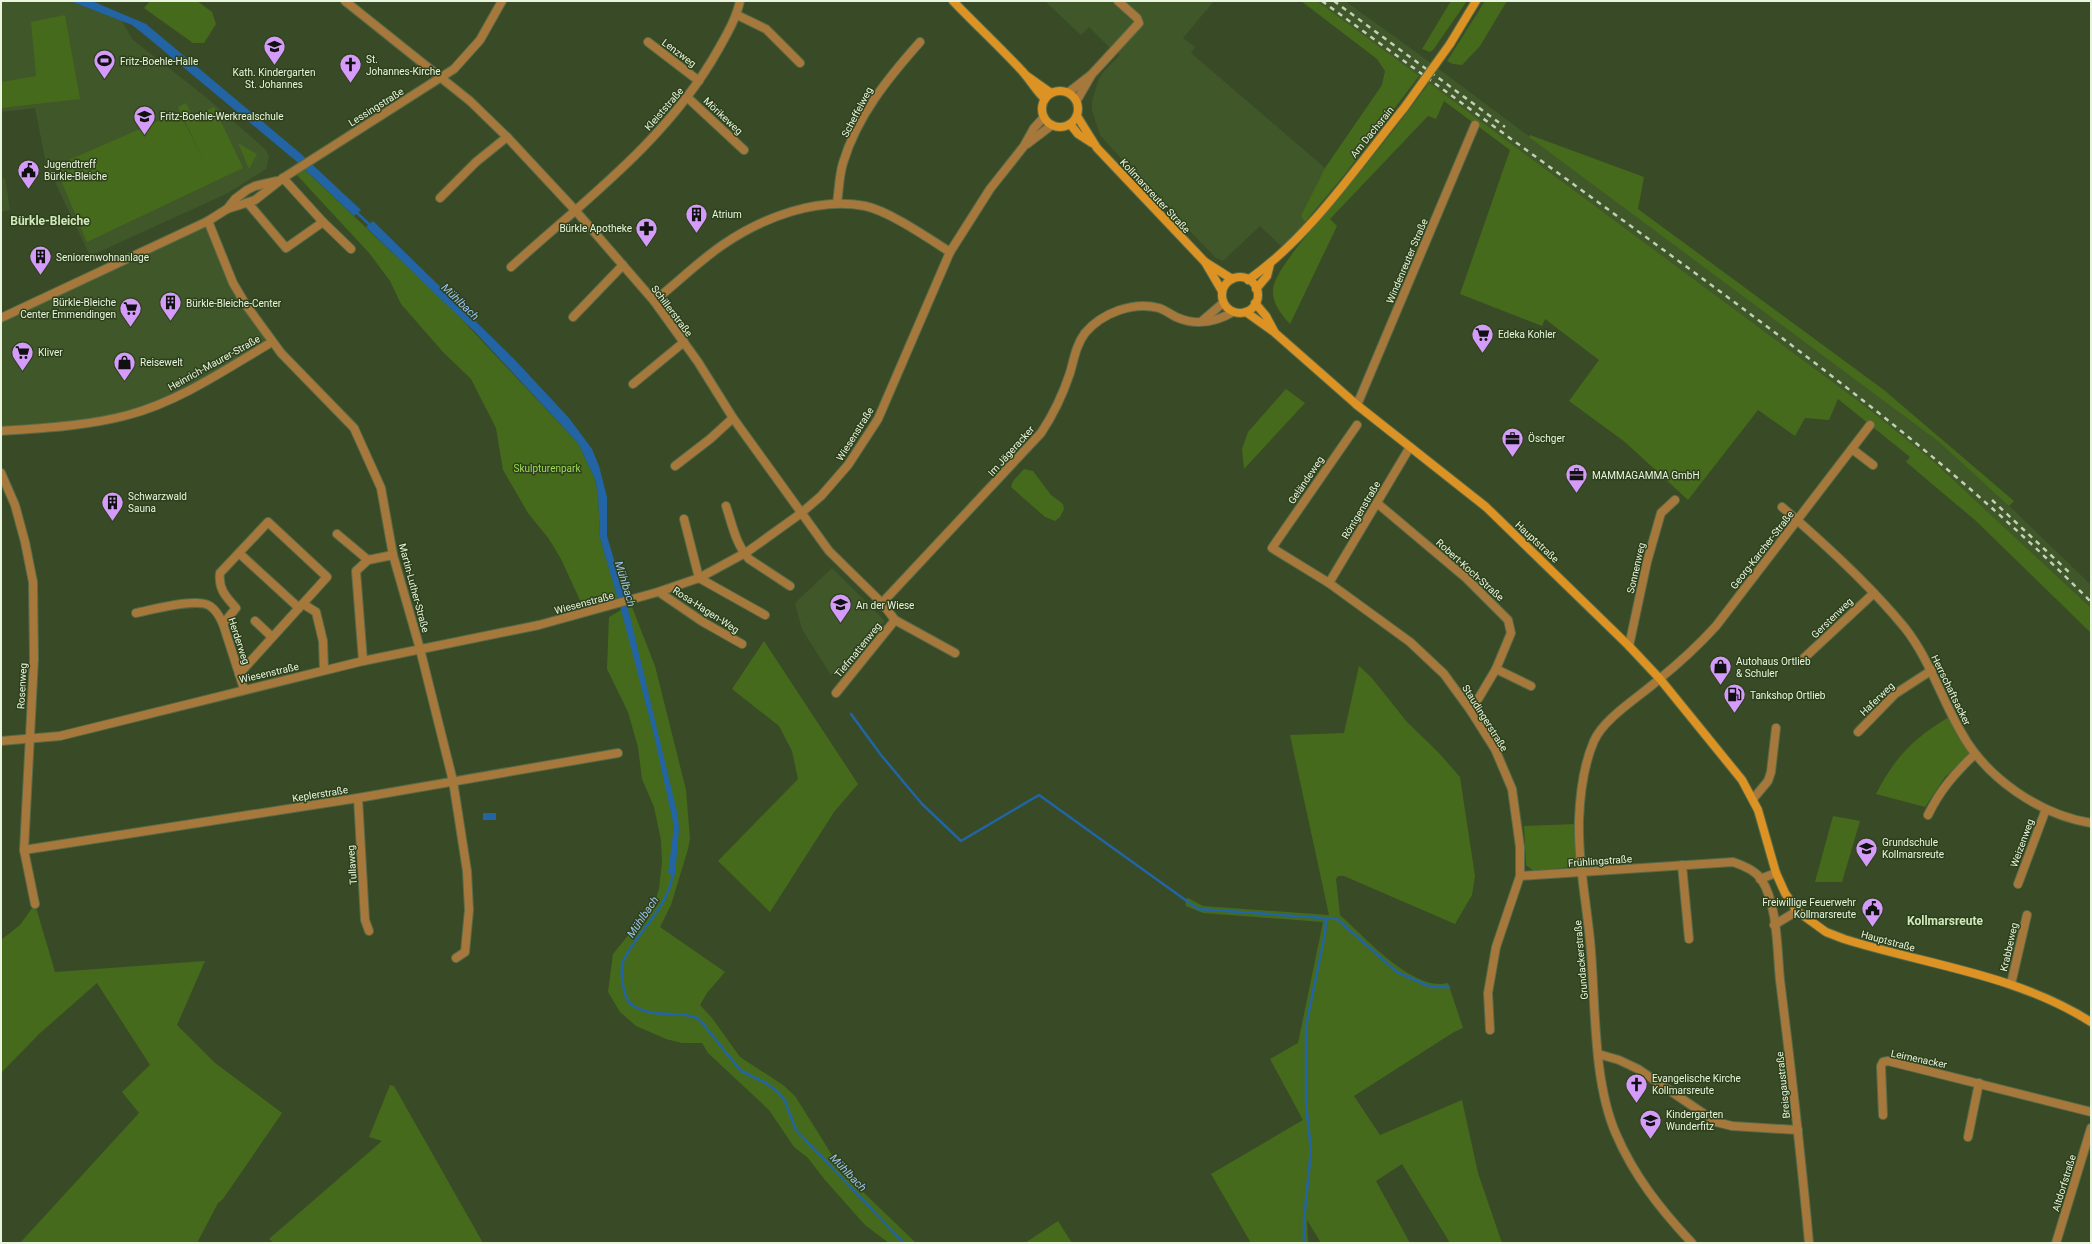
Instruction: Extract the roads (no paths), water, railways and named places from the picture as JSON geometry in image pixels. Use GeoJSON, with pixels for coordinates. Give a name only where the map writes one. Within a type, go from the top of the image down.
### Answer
{"type":"FeatureCollection","features":[{"type":"Feature","properties":{"kind":"main road"},"geometry":{"type":"LineString","coordinates":[[953,1],[1025,74],[1051,93]]}},
{"type":"Feature","properties":{"kind":"main road","name":"Am Dachsrain"},"geometry":{"type":"LineString","coordinates":[[1248,280],[1270,264],[1306,229],[1404,108],[1450,44],[1476,1]]}},
{"type":"Feature","properties":{"kind":"main road"},"geometry":{"type":"LineString","coordinates":[[1025,74],[1035,90],[1045,99]]}},
{"type":"Feature","properties":{"kind":"main road"},"geometry":{"type":"LineString","coordinates":[[1058,90],[1069,92],[1077,100],[1079,109],[1077,116],[1070,124],[1062,127],[1052,126],[1044,117],[1042,109],[1045,99],[1051,93],[1058,90]]}},
{"type":"Feature","properties":{"kind":"main road"},"geometry":{"type":"LineString","coordinates":[[1077,116],[1093,143]]}},
{"type":"Feature","properties":{"kind":"main road"},"geometry":{"type":"LineString","coordinates":[[1070,124],[1078,134],[1093,143]]}},
{"type":"Feature","properties":{"kind":"main road","name":"Kollmarsreuter Straße"},"geometry":{"type":"LineString","coordinates":[[1093,143],[1205,262],[1222,291]]}},
{"type":"Feature","properties":{"kind":"main road","name":"Kollmarsreuter Straße"},"geometry":{"type":"LineString","coordinates":[[1205,262],[1232,279]]}},
{"type":"Feature","properties":{"kind":"main road","name":"Am Dachsrain"},"geometry":{"type":"LineString","coordinates":[[1256,289],[1267,276],[1270,264]]}},
{"type":"Feature","properties":{"kind":"main road"},"geometry":{"type":"LineString","coordinates":[[1240,278],[1248,280],[1256,289],[1255,303],[1246,312],[1233,312],[1223,302],[1222,291],[1225,285],[1232,279],[1240,278]]}},
{"type":"Feature","properties":{"kind":"main road","name":"Hauptstraße"},"geometry":{"type":"LineString","coordinates":[[1255,303],[1266,316],[1274,332]]}},
{"type":"Feature","properties":{"kind":"main road","name":"Hauptstraße"},"geometry":{"type":"LineString","coordinates":[[1246,312],[1274,332],[1358,405],[1486,507],[1629,646],[1660,679],[1723,754],[1742,780],[1753,799],[1776,873],[1785,893],[1797,911],[1821,928],[1844,939],[2011,984],[2053,1000],[2091,1022]]}},
{"type":"Feature","properties":{"kind":"street","name":"Schillerstraße"},"geometry":{"type":"LineString","coordinates":[[345,1],[470,101],[507,137],[575,210],[654,302],[684,342],[733,418],[800,514],[829,551],[882,604],[895,620],[955,653]]}},
{"type":"Feature","properties":{"kind":"street","name":"Lessingstraße"},"geometry":{"type":"LineString","coordinates":[[1,318],[208,221],[227,209],[248,203],[263,195],[281,179],[441,78],[462,62],[480,40],[502,1]]}},
{"type":"Feature","properties":{"kind":"street","name":"Kleiststraße"},"geometry":{"type":"LineString","coordinates":[[511,267],[636,156],[688,98],[737,15],[740,1]]}},
{"type":"Feature","properties":{"kind":"street"},"geometry":{"type":"LineString","coordinates":[[1069,92],[1092,74],[1139,23],[1137,18],[1118,1]]}},
{"type":"Feature","properties":{"kind":"street"},"geometry":{"type":"LineString","coordinates":[[737,15],[766,29],[800,63]]}},
{"type":"Feature","properties":{"kind":"street","name":"Lenzweg"},"geometry":{"type":"LineString","coordinates":[[648,42],[699,81]]}},
{"type":"Feature","properties":{"kind":"street","name":"Scheffelweg"},"geometry":{"type":"LineString","coordinates":[[837,203],[842,164],[858,126],[880,89],[920,42]]}},
{"type":"Feature","properties":{"kind":"street"},"geometry":{"type":"LineString","coordinates":[[1077,100],[1092,74]]}},
{"type":"Feature","properties":{"kind":"street","name":"Mörikeweg"},"geometry":{"type":"LineString","coordinates":[[688,98],[744,150]]}},
{"type":"Feature","properties":{"kind":"street","name":"Wiesenstraße"},"geometry":{"type":"LineString","coordinates":[[1,741],[29,740],[60,736],[324,670],[539,625],[614,606],[660,592],[699,578],[744,554],[800,514],[821,496],[848,465],[872,430],[913,340],[950,252],[990,190],[1024,146],[1034,128],[1044,117]]}},
{"type":"Feature","properties":{"kind":"street","name":"Windenreuter Straße"},"geometry":{"type":"LineString","coordinates":[[1358,405],[1475,125]]}},
{"type":"Feature","properties":{"kind":"street","name":"Wiesenstraße"},"geometry":{"type":"LineString","coordinates":[[1024,146],[1052,126]]}},
{"type":"Feature","properties":{"kind":"street"},"geometry":{"type":"LineString","coordinates":[[440,198],[476,162],[507,137]]}},
{"type":"Feature","properties":{"kind":"street","name":"Lessingstraße"},"geometry":{"type":"LineString","coordinates":[[227,209],[235,199],[255,186],[281,179]]}},
{"type":"Feature","properties":{"kind":"street"},"geometry":{"type":"LineString","coordinates":[[281,179],[351,249]]}},
{"type":"Feature","properties":{"kind":"street"},"geometry":{"type":"LineString","coordinates":[[248,203],[286,248],[323,222]]}},
{"type":"Feature","properties":{"kind":"street"},"geometry":{"type":"LineString","coordinates":[[654,302],[724,244],[756,225],[791,212],[837,203],[865,206],[875,210],[918,232],[950,252]]}},
{"type":"Feature","properties":{"kind":"street","name":"Martin-Luther-Straße"},"geometry":{"type":"LineString","coordinates":[[208,221],[234,283],[246,305],[272,342],[354,428],[381,488],[393,555],[420,649],[453,781],[467,871],[469,910],[465,952],[456,958]]}},
{"type":"Feature","properties":{"kind":"street"},"geometry":{"type":"LineString","coordinates":[[573,317],[623,265]]}},
{"type":"Feature","properties":{"kind":"street"},"geometry":{"type":"LineString","coordinates":[[1202,321],[1223,302]]}},
{"type":"Feature","properties":{"kind":"street","name":"Im Jägeracker"},"geometry":{"type":"LineString","coordinates":[[882,604],[1041,433],[1053,414],[1070,373],[1075,351],[1085,334],[1102,319],[1113,312],[1143,306],[1160,308],[1190,322],[1210,322],[1219,320],[1233,312]]}},
{"type":"Feature","properties":{"kind":"street","name":"Heinrich-Maurer-Straße"},"geometry":{"type":"LineString","coordinates":[[1,431],[67,426],[128,415],[157,405],[208,380],[272,342]]}},
{"type":"Feature","properties":{"kind":"street"},"geometry":{"type":"LineString","coordinates":[[633,384],[684,342]]}},
{"type":"Feature","properties":{"kind":"street"},"geometry":{"type":"LineString","coordinates":[[675,466],[710,439],[733,418]]}},
{"type":"Feature","properties":{"kind":"street","name":"Geländeweg"},"geometry":{"type":"LineString","coordinates":[[1272,548],[1357,425]]}},
{"type":"Feature","properties":{"kind":"street","name":"Georg-Karcher-Straße"},"geometry":{"type":"LineString","coordinates":[[1660,679],[1700,645],[1712,631],[1870,425]]}},
{"type":"Feature","properties":{"kind":"street","name":"Röntgenstraße"},"geometry":{"type":"LineString","coordinates":[[1329,583],[1410,447]]}},
{"type":"Feature","properties":{"kind":"street"},"geometry":{"type":"LineString","coordinates":[[1852,449],[1873,465]]}},
{"type":"Feature","properties":{"kind":"street","name":"Rosenweg"},"geometry":{"type":"LineString","coordinates":[[1,473],[15,505],[25,542],[33,582],[34,659],[24,850],[35,904]]}},
{"type":"Feature","properties":{"kind":"street","name":"Sonnenweg"},"geometry":{"type":"LineString","coordinates":[[1629,646],[1647,562],[1661,513],[1675,500]]}},
{"type":"Feature","properties":{"kind":"street","name":"Robert-Koch-Straße"},"geometry":{"type":"LineString","coordinates":[[1377,503],[1466,578],[1508,620],[1511,633],[1496,669],[1471,711]]}},
{"type":"Feature","properties":{"kind":"street"},"geometry":{"type":"LineString","coordinates":[[726,506],[740,547],[744,554],[749,559],[790,586]]}},
{"type":"Feature","properties":{"kind":"street","name":"Herrschaftsacker"},"geometry":{"type":"LineString","coordinates":[[1782,507],[1874,592],[1906,629],[1932,670],[1961,733],[1975,754],[2012,788],[2046,809],[2091,823]]}},
{"type":"Feature","properties":{"kind":"street"},"geometry":{"type":"LineString","coordinates":[[684,519],[699,578],[765,615]]}},
{"type":"Feature","properties":{"kind":"street"},"geometry":{"type":"LineString","coordinates":[[223,624],[236,608],[223,594],[219,581],[220,573],[240,554],[268,522],[327,576],[239,674]]}},
{"type":"Feature","properties":{"kind":"street"},"geometry":{"type":"LineString","coordinates":[[337,534],[368,560]]}},
{"type":"Feature","properties":{"kind":"street","name":"Staudingerstraße"},"geometry":{"type":"LineString","coordinates":[[1272,548],[1329,583],[1410,642],[1444,674],[1471,711],[1495,749],[1512,789],[1520,847],[1520,876],[1496,947],[1488,993],[1490,1030]]}},
{"type":"Feature","properties":{"kind":"street"},"geometry":{"type":"LineString","coordinates":[[240,554],[301,606],[316,612],[323,640],[324,670]]}},
{"type":"Feature","properties":{"kind":"street"},"geometry":{"type":"LineString","coordinates":[[363,661],[356,571],[368,560],[393,555]]}},
{"type":"Feature","properties":{"kind":"street","name":"Rosa-Hagen-Weg"},"geometry":{"type":"LineString","coordinates":[[660,592],[702,622],[742,644]]}},
{"type":"Feature","properties":{"kind":"street","name":"Gerstenweg"},"geometry":{"type":"LineString","coordinates":[[1804,658],[1874,592]]}},
{"type":"Feature","properties":{"kind":"street","name":"Herderweg"},"geometry":{"type":"LineString","coordinates":[[136,613],[200,603],[210,606],[220,616],[244,689]]}},
{"type":"Feature","properties":{"kind":"street","name":"Tiefmattenweg"},"geometry":{"type":"LineString","coordinates":[[836,693],[895,620]]}},
{"type":"Feature","properties":{"kind":"street"},"geometry":{"type":"LineString","coordinates":[[255,621],[272,637]]}},
{"type":"Feature","properties":{"kind":"street"},"geometry":{"type":"LineString","coordinates":[[1496,669],[1531,686]]}},
{"type":"Feature","properties":{"kind":"street","name":"Haferweg"},"geometry":{"type":"LineString","coordinates":[[1858,732],[1895,694],[1932,670]]}},
{"type":"Feature","properties":{"kind":"street","name":"Grundackerstraße"},"geometry":{"type":"LineString","coordinates":[[1660,679],[1608,722],[1594,739],[1587,761],[1579,823],[1590,940],[1598,1054],[1605,1095],[1615,1133],[1632,1167],[1649,1194],[1692,1243]]}},
{"type":"Feature","properties":{"kind":"street"},"geometry":{"type":"LineString","coordinates":[[1753,799],[1768,782],[1771,772],[1776,728]]}},
{"type":"Feature","properties":{"kind":"street","name":"Keplerstraße"},"geometry":{"type":"LineString","coordinates":[[24,850],[358,798],[618,752]]}},
{"type":"Feature","properties":{"kind":"street"},"geometry":{"type":"LineString","coordinates":[[1928,815],[1936,798],[1947,783],[1975,754]]}},
{"type":"Feature","properties":{"kind":"street","name":"Tullaweg"},"geometry":{"type":"LineString","coordinates":[[358,798],[365,920],[369,931]]}},
{"type":"Feature","properties":{"kind":"street","name":"Weizenweg"},"geometry":{"type":"LineString","coordinates":[[2018,884],[2046,809]]}},
{"type":"Feature","properties":{"kind":"street","name":"Frühlingstraße"},"geometry":{"type":"LineString","coordinates":[[1520,876],[1733,862],[1746,867],[1760,879]]}},
{"type":"Feature","properties":{"kind":"street"},"geometry":{"type":"LineString","coordinates":[[1682,865],[1689,940]]}},
{"type":"Feature","properties":{"kind":"street"},"geometry":{"type":"LineString","coordinates":[[1760,879],[1776,873]]}},
{"type":"Feature","properties":{"kind":"street","name":"Breisgaustraße"},"geometry":{"type":"LineString","coordinates":[[1760,879],[1768,897],[1774,925],[1794,1081],[1809,1243]]}},
{"type":"Feature","properties":{"kind":"street"},"geometry":{"type":"LineString","coordinates":[[1774,925],[1797,911]]}},
{"type":"Feature","properties":{"kind":"street","name":"Krabbeweg"},"geometry":{"type":"LineString","coordinates":[[2011,984],[2027,915]]}},
{"type":"Feature","properties":{"kind":"street"},"geometry":{"type":"LineString","coordinates":[[1598,1054],[1619,1060],[1638,1069],[1716,1122],[1732,1126],[1798,1130]]}},
{"type":"Feature","properties":{"kind":"street","name":"Leimenacker"},"geometry":{"type":"LineString","coordinates":[[1883,1115],[1881,1066],[1883,1062],[1888,1061],[2091,1112]]}},
{"type":"Feature","properties":{"kind":"street"},"geometry":{"type":"LineString","coordinates":[[1968,1137],[1979,1083]]}},
{"type":"Feature","properties":{"kind":"street","name":"Altdorfstraße"},"geometry":{"type":"LineString","coordinates":[[2056,1243],[2091,1128]]}},
{"type":"Feature","properties":{"kind":"water"},"geometry":{"type":"Polygon","coordinates":[[[70,1],[92,1],[146,24],[300,153],[361,210],[354,216],[296,161],[132,25],[70,1]]]}},
{"type":"Feature","properties":{"kind":"water"},"geometry":{"type":"Polygon","coordinates":[[[373,221],[515,360],[569,418],[592,449],[599,466],[607,497],[607,536],[627,604],[678,816],[679,829],[675,875],[668,874],[674,826],[653,731],[600,538],[598,494],[595,479],[578,443],[475,332],[366,227],[373,221]]]}},
{"type":"Feature","properties":{"kind":"water"},"geometry":{"type":"Polygon","coordinates":[[[483,813],[496,813],[496,820],[483,820],[483,813]]]}},
{"type":"Feature","properties":{"kind":"waterway","name":"Mühlbach"},"geometry":{"type":"LineString","coordinates":[[355,211],[370,225]]}},
{"type":"Feature","properties":{"kind":"waterway"},"geometry":{"type":"LineString","coordinates":[[851,714],[881,755],[922,804],[961,841],[1039,795],[1198,909],[1337,919],[1397,972],[1431,987],[1449,987]]}},
{"type":"Feature","properties":{"kind":"waterway","name":"Mühlbach"},"geometry":{"type":"LineString","coordinates":[[673,873],[670,886],[660,908],[630,948],[624,959],[622,976],[624,990],[629,1002],[632,1005],[649,1012],[691,1016],[699,1019],[741,1071],[766,1083],[778,1092],[785,1101],[796,1130],[904,1243]]}},
{"type":"Feature","properties":{"kind":"waterway"},"geometry":{"type":"LineString","coordinates":[[1304,1243],[1304,1219],[1311,1151],[1306,1103],[1306,1026],[1325,934],[1326,919]]}},
{"type":"Feature","properties":{"kind":"railway"},"geometry":{"type":"LineString","coordinates":[[1322,1],[1695,273],[1849,389],[1949,471],[1997,513],[2091,602]]}},
{"type":"Feature","properties":{"kind":"railway"},"geometry":{"type":"LineString","coordinates":[[1334,1],[1505,127]]}},
{"type":"Feature","properties":{"kind":"railway"},"geometry":{"type":"LineString","coordinates":[[1992,500],[2071,574]]}},
{"type":"Feature","properties":{"kind":"place","name":"Kath. Kindergarten St. Johannes"},"geometry":{"type":"Point","coordinates":[274,66]}},
{"type":"Feature","properties":{"kind":"place","name":"Fritz-Boehle-Halle"},"geometry":{"type":"Point","coordinates":[105,80]}},
{"type":"Feature","properties":{"kind":"place","name":"St. Johannes-Kirche"},"geometry":{"type":"Point","coordinates":[350,84]}},
{"type":"Feature","properties":{"kind":"place","name":"Fritz-Boehle-Werkrealschule"},"geometry":{"type":"Point","coordinates":[145,136]}},
{"type":"Feature","properties":{"kind":"place","name":"Jugendtreff Bürkle-Bleiche"},"geometry":{"type":"Point","coordinates":[29,190]}},
{"type":"Feature","properties":{"kind":"place","name":"Atrium"},"geometry":{"type":"Point","coordinates":[696,234]}},
{"type":"Feature","properties":{"kind":"place","name":"Bürkle Apotheke"},"geometry":{"type":"Point","coordinates":[647,248]}},
{"type":"Feature","properties":{"kind":"place","name":"Seniorenwohnanlage"},"geometry":{"type":"Point","coordinates":[41,276]}},
{"type":"Feature","properties":{"kind":"place","name":"Bürkle-Bleiche-Center"},"geometry":{"type":"Point","coordinates":[171,322]}},
{"type":"Feature","properties":{"kind":"place","name":"Bürkle-Bleiche Center Emmendingen"},"geometry":{"type":"Point","coordinates":[131,328]}},
{"type":"Feature","properties":{"kind":"place","name":"Edeka Kohler"},"geometry":{"type":"Point","coordinates":[1482,354]}},
{"type":"Feature","properties":{"kind":"place","name":"Kliver"},"geometry":{"type":"Point","coordinates":[22,372]}},
{"type":"Feature","properties":{"kind":"place","name":"Reisewelt"},"geometry":{"type":"Point","coordinates":[125,382]}},
{"type":"Feature","properties":{"kind":"place","name":"Öschger"},"geometry":{"type":"Point","coordinates":[1513,458]}},
{"type":"Feature","properties":{"kind":"place","name":"MAMMAGAMMA GmbH"},"geometry":{"type":"Point","coordinates":[1577,494]}},
{"type":"Feature","properties":{"kind":"place","name":"Schwarzwald Sauna"},"geometry":{"type":"Point","coordinates":[113,522]}},
{"type":"Feature","properties":{"kind":"place","name":"An der Wiese"},"geometry":{"type":"Point","coordinates":[841,624]}},
{"type":"Feature","properties":{"kind":"place","name":"Autohaus Ortlieb & Schuler"},"geometry":{"type":"Point","coordinates":[1720,686]}},
{"type":"Feature","properties":{"kind":"place","name":"Tankshop Ortlieb"},"geometry":{"type":"Point","coordinates":[1734,714]}},
{"type":"Feature","properties":{"kind":"place","name":"Grundschule Kollmarsreute"},"geometry":{"type":"Point","coordinates":[1866,868]}},
{"type":"Feature","properties":{"kind":"place","name":"Freiwillige Feuerwehr Kollmarsreute"},"geometry":{"type":"Point","coordinates":[1872,928]}},
{"type":"Feature","properties":{"kind":"place","name":"Evangelische Kirche Kollmarsreute"},"geometry":{"type":"Point","coordinates":[1637,1104]}},
{"type":"Feature","properties":{"kind":"place","name":"Kindergarten Wunderfitz"},"geometry":{"type":"Point","coordinates":[1651,1140]}},
{"type":"Feature","properties":{"kind":"district","name":"Bürkle-Bleiche"},"geometry":{"type":"Point","coordinates":[50,221]}},
{"type":"Feature","properties":{"kind":"district","name":"Kollmarsreute"},"geometry":{"type":"Point","coordinates":[1945,921]}},
{"type":"Feature","properties":{"kind":"park label","name":"Skulpturenpark"},"geometry":{"type":"Point","coordinates":[547,468]}}]}
